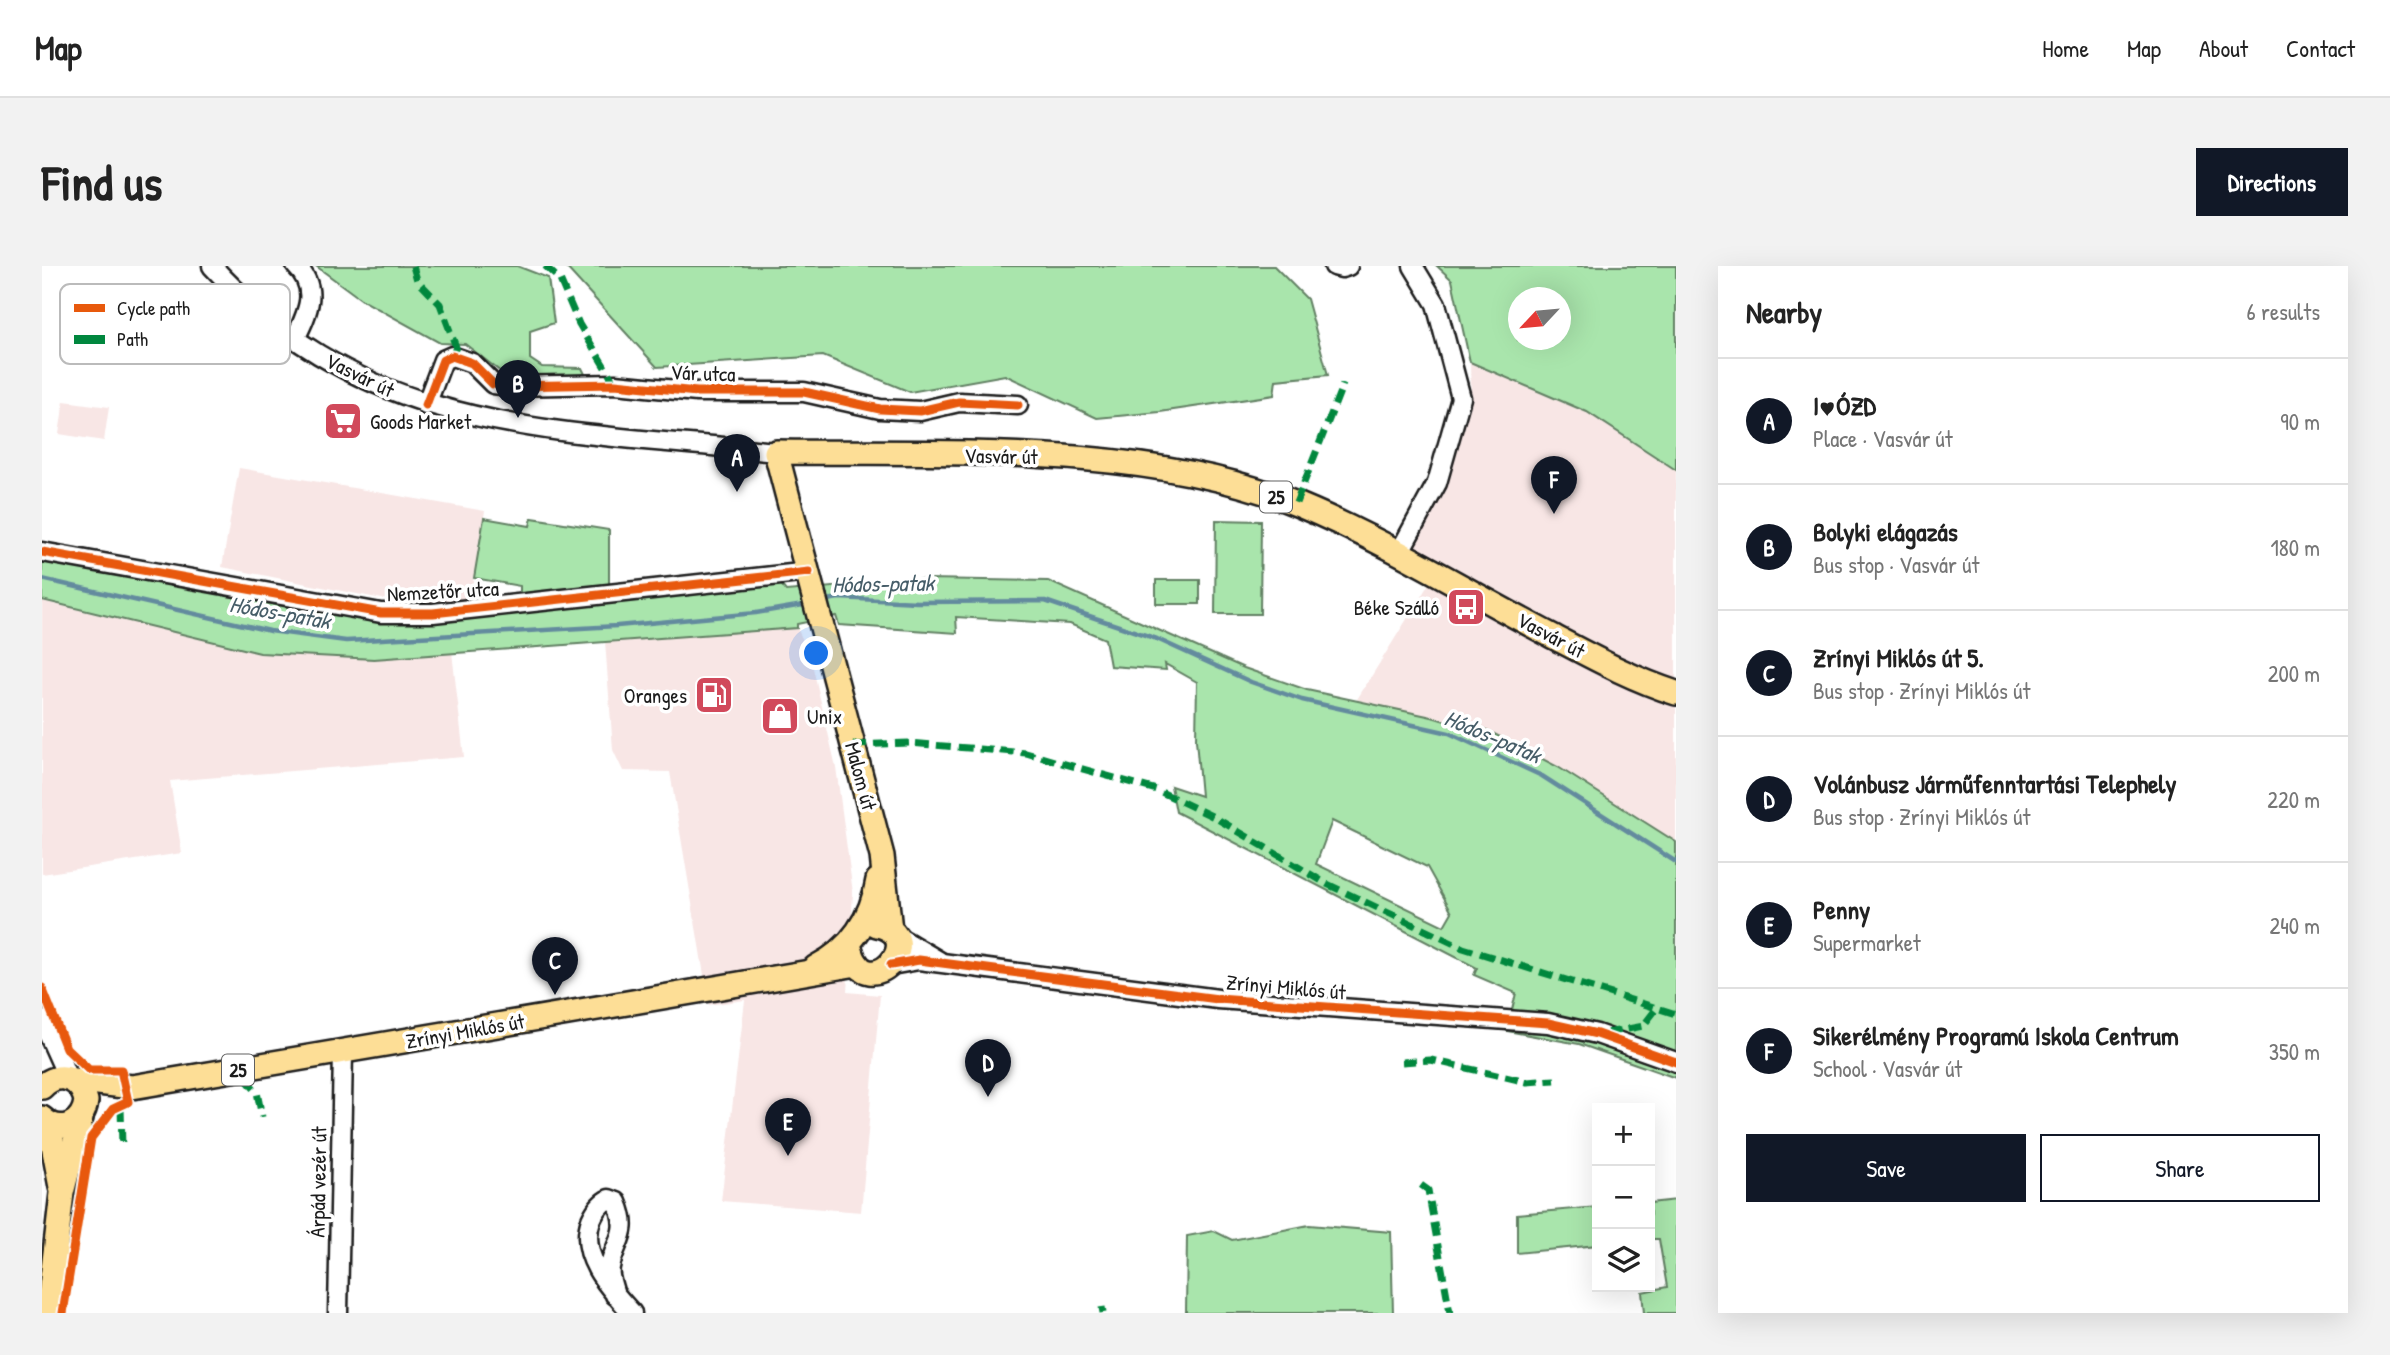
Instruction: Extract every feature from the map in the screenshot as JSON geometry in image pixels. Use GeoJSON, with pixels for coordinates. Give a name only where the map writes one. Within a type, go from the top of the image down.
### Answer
{"type":"FeatureCollection","features":[{"type":"Feature","properties":{"kind":"main road","name":"Vasvár út"},"geometry":{"type":"LineString","coordinates":[[776,452],[1073,459],[1193,474],[1296,503],[1399,553],[1607,665],[1676,693]]}},
{"type":"Feature","properties":{"kind":"main road","name":"Malom út"},"geometry":{"type":"LineString","coordinates":[[776,452],[882,856],[892,933]]}},
{"type":"Feature","properties":{"kind":"main road","name":"25"},"geometry":{"type":"LineString","coordinates":[[788,497],[794,474],[801,465],[835,453]]}},
{"type":"Feature","properties":{"kind":"main road","name":"Malom út"},"geometry":{"type":"LineString","coordinates":[[857,933],[876,895],[882,856]]}},
{"type":"Feature","properties":{"kind":"main road"},"geometry":{"type":"LineString","coordinates":[[857,964],[851,951],[857,933],[876,924],[892,933]]}},
{"type":"Feature","properties":{"kind":"main road","name":"Zrínyi Miklós út"},"geometry":{"type":"LineString","coordinates":[[798,975],[830,960],[857,933]]}},
{"type":"Feature","properties":{"kind":"main road","name":"25"},"geometry":{"type":"LineString","coordinates":[[857,964],[873,972],[891,965],[898,951],[892,933]]}},
{"type":"Feature","properties":{"kind":"main road","name":"Zrínyi Miklós út"},"geometry":{"type":"LineString","coordinates":[[70,1079],[132,1087],[857,964]]}},
{"type":"Feature","properties":{"kind":"main road","name":"25"},"geometry":{"type":"LineString","coordinates":[[43,1081],[55,1078],[70,1079]]}},
{"type":"Feature","properties":{"kind":"main road"},"geometry":{"type":"LineString","coordinates":[[48,1313],[62,1193],[83,1113],[84,1093],[70,1079]]}},
{"type":"Feature","properties":{"kind":"main road","name":"Zrínyi Miklós út"},"geometry":{"type":"LineString","coordinates":[[83,1113],[127,1094],[132,1087]]}},
{"type":"Feature","properties":{"kind":"main road","name":"25"},"geometry":{"type":"LineString","coordinates":[[46,1121],[66,1127],[83,1113]]}},
{"type":"Feature","properties":{"kind":"main road"},"geometry":{"type":"LineString","coordinates":[[46,1121],[62,1193]]}},
{"type":"Feature","properties":{"kind":"street","name":"Vasvár út"},"geometry":{"type":"LineString","coordinates":[[212,266],[230,284]]}},
{"type":"Feature","properties":{"kind":"street"},"geometry":{"type":"LineString","coordinates":[[295,339],[310,303],[308,282],[296,266]]}},
{"type":"Feature","properties":{"kind":"street"},"geometry":{"type":"LineString","coordinates":[[1334,266],[1348,266]]}},
{"type":"Feature","properties":{"kind":"street"},"geometry":{"type":"LineString","coordinates":[[1399,553],[1437,483],[1461,398],[1436,304],[1413,266]]}},
{"type":"Feature","properties":{"kind":"street","name":"Vasvár út"},"geometry":{"type":"LineString","coordinates":[[290,335],[359,378],[426,405],[484,419],[776,452]]}},
{"type":"Feature","properties":{"kind":"street","name":"Vár utca"},"geometry":{"type":"LineString","coordinates":[[426,405],[443,360],[452,355],[472,363],[493,384],[510,386],[615,384],[697,392],[804,392],[880,408],[920,411],[959,402],[1018,405]]}},
{"type":"Feature","properties":{"kind":"street","name":"Nemzetőr utca"},"geometry":{"type":"LineString","coordinates":[[42,552],[381,613],[433,613],[810,578]]}},
{"type":"Feature","properties":{"kind":"street","name":"Zrínyi Miklós út"},"geometry":{"type":"LineString","coordinates":[[892,933],[945,965]]}},
{"type":"Feature","properties":{"kind":"street","name":"Zrínyi Miklós út"},"geometry":{"type":"LineString","coordinates":[[891,965],[919,960],[1218,999],[1548,1023],[1597,1034],[1676,1062]]}},
{"type":"Feature","properties":{"kind":"street"},"geometry":{"type":"LineString","coordinates":[[42,1020],[70,1079]]}},
{"type":"Feature","properties":{"kind":"street","name":"Árpád vezér út"},"geometry":{"type":"LineString","coordinates":[[338,1313],[343,1052]]}},
{"type":"Feature","properties":{"kind":"street"},"geometry":{"type":"LineString","coordinates":[[615,1295],[632,1313]]}},
{"type":"Feature","properties":{"kind":"shaded area"},"geometry":{"type":"Polygon","coordinates":[[[1470,362],[1587,412],[1676,470],[1676,842],[1558,767],[1481,727],[1479,731],[1356,701],[1430,582],[1404,566],[1446,486],[1471,403],[1470,362]]]}},
{"type":"Feature","properties":{"kind":"shaded area"},"geometry":{"type":"Polygon","coordinates":[[[64,401],[109,407],[104,441],[59,434],[64,401]]]}},
{"type":"Feature","properties":{"kind":"shaded area"},"geometry":{"type":"Polygon","coordinates":[[[239,468],[485,511],[470,600],[438,603],[382,599],[222,567],[239,468]]]}},
{"type":"Feature","properties":{"kind":"shaded area"},"geometry":{"type":"Polygon","coordinates":[[[42,601],[260,653],[374,659],[452,652],[464,757],[170,781],[182,853],[42,874],[42,601]]]}},
{"type":"Feature","properties":{"kind":"shaded area"},"geometry":{"type":"Polygon","coordinates":[[[797,628],[810,655],[836,767],[853,893],[847,992],[880,995],[861,1212],[721,1201],[745,1000],[709,1005],[670,772],[623,771],[613,750],[605,641],[797,628]]]}},
{"type":"Feature","properties":{"kind":"green space"},"geometry":{"type":"Polygon","coordinates":[[[316,266],[517,266],[548,278],[554,323],[530,331],[530,359],[542,367],[582,368],[587,378],[510,379],[465,344],[440,343],[362,300],[316,266]]]}},
{"type":"Feature","properties":{"kind":"green space"},"geometry":{"type":"Polygon","coordinates":[[[565,266],[1274,266],[1307,299],[1328,375],[1276,380],[1274,395],[1160,412],[1097,418],[1005,375],[910,392],[823,356],[657,367],[565,266]]]}},
{"type":"Feature","properties":{"kind":"green space"},"geometry":{"type":"Polygon","coordinates":[[[1437,266],[1676,266],[1676,470],[1587,412],[1470,362],[1452,280],[1437,266]]]}},
{"type":"Feature","properties":{"kind":"green space"},"geometry":{"type":"Polygon","coordinates":[[[484,518],[530,526],[532,518],[609,530],[609,584],[520,594],[520,586],[474,578],[484,518]]]}},
{"type":"Feature","properties":{"kind":"green space"},"geometry":{"type":"Polygon","coordinates":[[[1216,520],[1261,521],[1260,614],[1215,614],[1216,520]]]}},
{"type":"Feature","properties":{"kind":"green space"},"geometry":{"type":"Polygon","coordinates":[[[42,558],[375,620],[445,621],[779,582],[786,591],[927,579],[1048,581],[1244,668],[1307,690],[1432,717],[1478,731],[1481,727],[1558,767],[1676,842],[1676,1078],[1579,1044],[1507,1031],[1516,993],[1474,975],[1477,968],[1176,812],[1171,786],[1201,796],[1196,740],[1197,682],[1165,664],[1166,670],[1110,666],[1105,639],[1070,624],[956,617],[957,633],[839,625],[836,616],[797,624],[797,628],[374,659],[260,653],[42,600],[42,558]],[[1332,821],[1316,864],[1444,926],[1452,912],[1427,867],[1332,821]]]}},
{"type":"Feature","properties":{"kind":"green space"},"geometry":{"type":"Polygon","coordinates":[[[1156,580],[1200,580],[1200,604],[1156,604],[1156,580]]]}},
{"type":"Feature","properties":{"kind":"green space"},"geometry":{"type":"Polygon","coordinates":[[[1676,1200],[1676,1313],[1644,1313],[1642,1292],[1655,1292],[1655,1289],[1667,1287],[1659,1239],[1655,1239],[1655,1202],[1676,1200]]]}},
{"type":"Feature","properties":{"kind":"green space"},"geometry":{"type":"Polygon","coordinates":[[[1592,1207],[1592,1246],[1517,1253],[1517,1214],[1592,1207]]]}},
{"type":"Feature","properties":{"kind":"green space"},"geometry":{"type":"Polygon","coordinates":[[[1309,1225],[1391,1232],[1393,1313],[1186,1313],[1187,1236],[1214,1231],[1232,1240],[1309,1225]]]}},
{"type":"Feature","properties":{"kind":"waterway","name":"Hódos-patak"},"geometry":{"type":"LineString","coordinates":[[42,579],[270,631],[346,641],[617,626],[756,613],[809,604]]}},
{"type":"Feature","properties":{"kind":"waterway","name":"Hódos-patak"},"geometry":{"type":"LineString","coordinates":[[821,601],[839,598],[917,602],[1045,601],[1157,639],[1251,682],[1302,700],[1449,733],[1542,776],[1676,862]]}},
{"type":"Feature","properties":{"kind":"marked path"},"geometry":{"type":"LineString","coordinates":[[413,266],[417,280],[440,304],[456,347],[452,356]]}},
{"type":"Feature","properties":{"kind":"marked path"},"geometry":{"type":"LineString","coordinates":[[545,266],[560,280],[579,324],[615,384]]}},
{"type":"Feature","properties":{"kind":"marked path"},"geometry":{"type":"LineString","coordinates":[[1296,503],[1343,384]]}},
{"type":"Feature","properties":{"kind":"marked path"},"geometry":{"type":"LineString","coordinates":[[853,745],[909,743],[1026,753],[1157,790],[1214,817],[1327,884],[1463,948],[1676,1014]]}},
{"type":"Feature","properties":{"kind":"marked path"},"geometry":{"type":"LineString","coordinates":[[1607,1033],[1643,1026],[1657,1008]]}},
{"type":"Feature","properties":{"kind":"marked path"},"geometry":{"type":"LineString","coordinates":[[1402,1062],[1431,1060],[1527,1082],[1555,1080]]}},
{"type":"Feature","properties":{"kind":"marked path"},"geometry":{"type":"LineString","coordinates":[[245,1078],[257,1092],[262,1117]]}},
{"type":"Feature","properties":{"kind":"marked path"},"geometry":{"type":"LineString","coordinates":[[121,1107],[122,1147]]}},
{"type":"Feature","properties":{"kind":"marked path"},"geometry":{"type":"LineString","coordinates":[[1421,1185],[1428,1190],[1450,1313]]}},
{"type":"Feature","properties":{"kind":"marked path"},"geometry":{"type":"LineString","coordinates":[[1102,1307],[1103,1313]]}},
{"type":"Feature","properties":{"kind":"cycle path"},"geometry":{"type":"LineString","coordinates":[[426,405],[443,360],[452,356],[472,363],[493,384],[510,386],[615,384],[697,392],[804,392],[880,409],[920,411],[959,402],[1018,405]]}},
{"type":"Feature","properties":{"kind":"cycle path"},"geometry":{"type":"LineString","coordinates":[[42,552],[381,613],[433,613],[809,572]]}},
{"type":"Feature","properties":{"kind":"cycle path"},"geometry":{"type":"LineString","coordinates":[[891,965],[919,960],[1218,999],[1548,1023],[1597,1034],[1676,1062]]}},
{"type":"Feature","properties":{"kind":"cycle path"},"geometry":{"type":"LineString","coordinates":[[42,988],[66,1048],[89,1070],[121,1070],[128,1102],[113,1109],[91,1138],[63,1313]]}},
{"type":"Feature","properties":{"kind":"place","name":"Bolyki elágazás"},"geometry":{"type":"Point","coordinates":[518,418]}},
{"type":"Feature","properties":{"kind":"place","name":"Goods Market"},"geometry":{"type":"Point","coordinates":[343,421]}},
{"type":"Feature","properties":{"kind":"place","name":"I♥ÓZD"},"geometry":{"type":"Point","coordinates":[737,492]}},
{"type":"Feature","properties":{"kind":"place","name":"Sikerélmény Programú Iskola Centrum"},"geometry":{"type":"Point","coordinates":[1554,514]}},
{"type":"Feature","properties":{"kind":"place","name":"Béke Szálló"},"geometry":{"type":"Point","coordinates":[1466,607]}},
{"type":"Feature","properties":{"kind":"place","name":"Oranges"},"geometry":{"type":"Point","coordinates":[714,695]}},
{"type":"Feature","properties":{"kind":"place","name":"Unix"},"geometry":{"type":"Point","coordinates":[780,716]}},
{"type":"Feature","properties":{"kind":"place","name":"Zrínyi Miklós út 5."},"geometry":{"type":"Point","coordinates":[555,995]}},
{"type":"Feature","properties":{"kind":"place","name":"Volánbusz Járműfenntartási Telephely"},"geometry":{"type":"Point","coordinates":[988,1097]}},
{"type":"Feature","properties":{"kind":"place","name":"Penny"},"geometry":{"type":"Point","coordinates":[788,1156]}}]}
